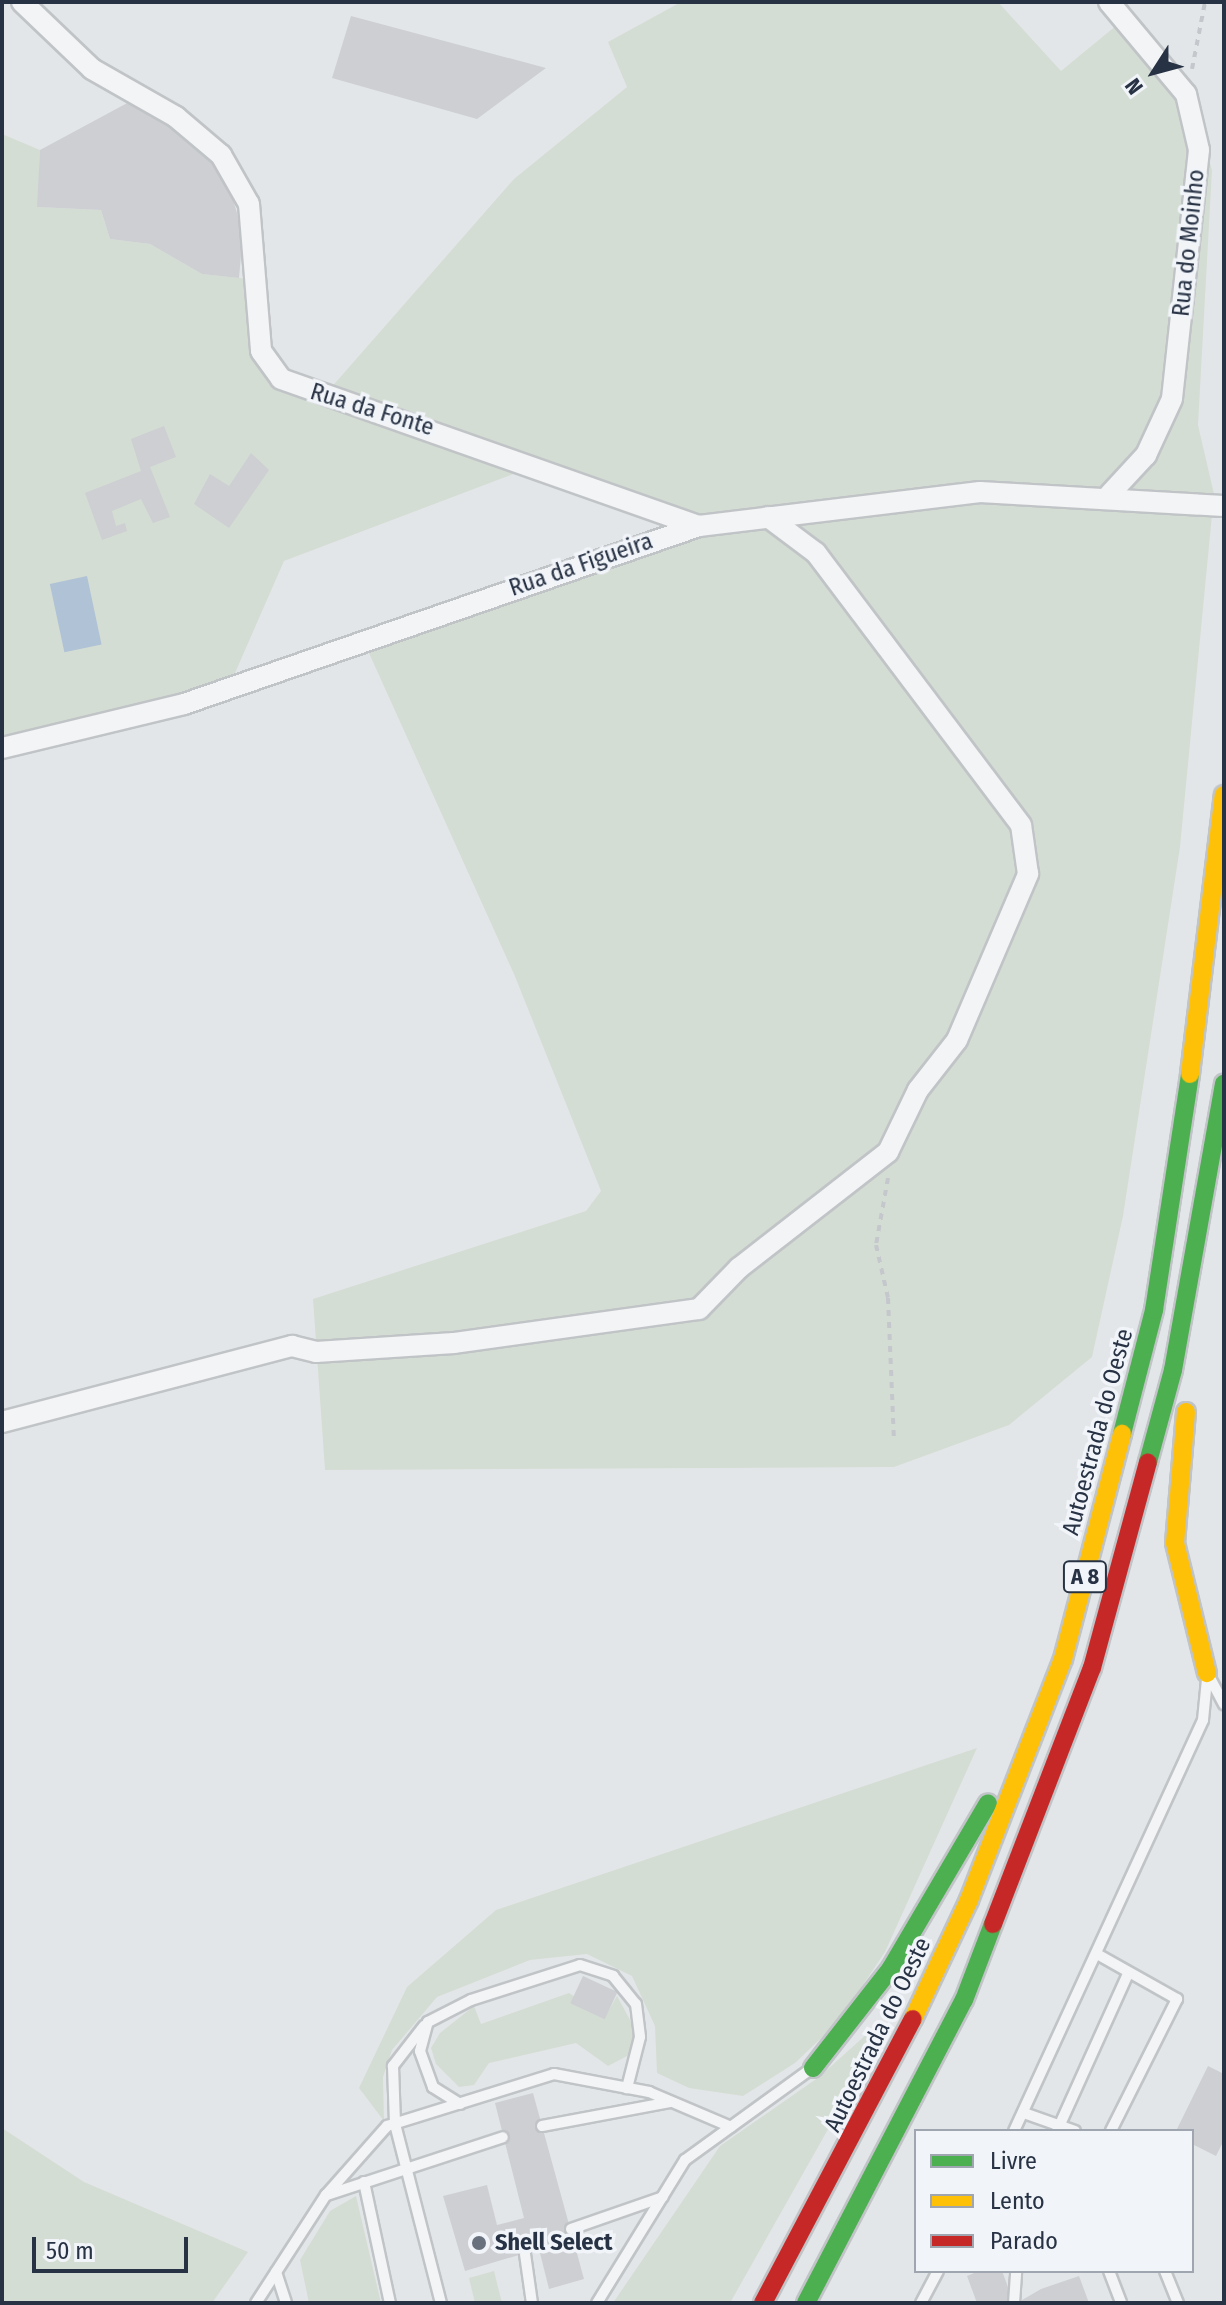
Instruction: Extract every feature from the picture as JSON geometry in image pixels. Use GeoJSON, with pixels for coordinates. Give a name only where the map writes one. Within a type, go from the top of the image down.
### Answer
{"type":"FeatureCollection","features":[{"type":"Feature","properties":{"kind":"highway","name":"Autoestrada do Oeste"},"geometry":{"type":"LineString","coordinates":[[763,2303],[860,2131],[942,1958],[1044,1709],[1154,1310],[1213,924],[1224,795]]}},
{"type":"Feature","properties":{"kind":"highway","name":"A 8"},"geometry":{"type":"LineString","coordinates":[[806,2303],[930,2074],[1034,1832],[1118,1583],[1192,1284],[1224,1084]]}},
{"type":"Feature","properties":{"kind":"highway"},"geometry":{"type":"LineString","coordinates":[[1192,1284],[1202,1345]]}},
{"type":"Feature","properties":{"kind":"highway"},"geometry":{"type":"LineString","coordinates":[[1192,1387],[1179,1443],[1175,1543],[1207,1673]]}},
{"type":"Feature","properties":{"kind":"highway"},"geometry":{"type":"LineString","coordinates":[[813,2068],[891,1968],[1044,1709]]}},
{"type":"Feature","properties":{"kind":"street","name":"Rua da Fonte"},"geometry":{"type":"LineString","coordinates":[[22,2],[92,69],[176,117],[221,155],[249,204],[261,351],[281,379],[699,526]]}},
{"type":"Feature","properties":{"kind":"street","name":"Rua do Moinho"},"geometry":{"type":"LineString","coordinates":[[1109,2],[1186,94],[1199,150],[1172,399],[1146,455],[1109,495]]}},
{"type":"Feature","properties":{"kind":"street","name":"Rua da Figueira"},"geometry":{"type":"LineString","coordinates":[[2,748],[184,704],[699,526],[980,492],[1109,495],[1224,506]]}},
{"type":"Feature","properties":{"kind":"street"},"geometry":{"type":"LineString","coordinates":[[2,1422],[292,1346],[316,1352],[454,1343],[699,1309],[739,1268],[888,1152],[918,1090],[957,1040],[1028,874],[1021,825],[816,553],[768,517]]}},
{"type":"Feature","properties":{"kind":"lane"},"geometry":{"type":"LineString","coordinates":[[1207,1673],[1224,1704]]}},
{"type":"Feature","properties":{"kind":"lane"},"geometry":{"type":"LineString","coordinates":[[1015,2129],[1203,1720],[1207,1673]]}},
{"type":"Feature","properties":{"kind":"lane"},"geometry":{"type":"LineString","coordinates":[[1097,1954],[1177,1999],[1112,2129]]}},
{"type":"Feature","properties":{"kind":"lane"},"geometry":{"type":"LineString","coordinates":[[441,2303],[395,2124],[393,2066],[428,2022],[471,2000],[580,1965],[613,1976],[636,2004],[640,2037],[627,2088]]}},
{"type":"Feature","properties":{"kind":"lane"},"geometry":{"type":"LineString","coordinates":[[1024,2113],[1058,2128],[1128,1974]]}},
{"type":"Feature","properties":{"kind":"lane"},"geometry":{"type":"LineString","coordinates":[[428,2022],[420,2051],[433,2087],[460,2104]]}},
{"type":"Feature","properties":{"kind":"lane"},"geometry":{"type":"LineString","coordinates":[[597,2303],[685,2160],[813,2068]]}},
{"type":"Feature","properties":{"kind":"lane"},"geometry":{"type":"LineString","coordinates":[[256,2303],[326,2195],[395,2124],[554,2074],[627,2088],[672,2102],[731,2127]]}},
{"type":"Feature","properties":{"kind":"lane"},"geometry":{"type":"LineString","coordinates":[[542,2126],[672,2102]]}},
{"type":"Feature","properties":{"kind":"lane"},"geometry":{"type":"LineString","coordinates":[[326,2195],[503,2137]]}},
{"type":"Feature","properties":{"kind":"lane"},"geometry":{"type":"LineString","coordinates":[[364,2182],[390,2303]]}},
{"type":"Feature","properties":{"kind":"lane"},"geometry":{"type":"LineString","coordinates":[[571,2229],[663,2197]]}},
{"type":"Feature","properties":{"kind":"lane"},"geometry":{"type":"LineString","coordinates":[[525,2254],[532,2303]]}},
{"type":"Feature","properties":{"kind":"lane"},"geometry":{"type":"LineString","coordinates":[[276,2272],[286,2303]]}},
{"type":"Feature","properties":{"kind":"lane"},"geometry":{"type":"LineString","coordinates":[[921,2303],[937,2273]]}},
{"type":"Feature","properties":{"kind":"lane"},"geometry":{"type":"LineString","coordinates":[[1014,2303],[1016,2273]]}},
{"type":"Feature","properties":{"kind":"lane"},"geometry":{"type":"LineString","coordinates":[[1110,2273],[1121,2303]]}},
{"type":"Feature","properties":{"kind":"lane"},"geometry":{"type":"LineString","coordinates":[[1166,2273],[1178,2303]]}},
{"type":"Feature","properties":{"kind":"path"},"geometry":{"type":"LineString","coordinates":[[1186,94],[1205,2]]}},
{"type":"Feature","properties":{"kind":"path"},"geometry":{"type":"LineString","coordinates":[[888,1152],[876,1245],[888,1298],[894,1440]]}},
{"type":"Feature","properties":{"kind":"shaded area"},"geometry":{"type":"Polygon","coordinates":[[[681,2],[998,2],[1061,71],[1123,20],[1197,122],[1212,170],[1198,425],[1214,494],[1180,847],[1123,1216],[1092,1357],[1009,1425],[894,1467],[325,1470],[313,1299],[586,1211],[601,1191],[514,974],[364,642],[698,527],[537,465],[284,561],[228,689],[2,748],[2,134],[40,150],[38,207],[101,210],[110,239],[150,244],[202,274],[259,280],[261,351],[322,398],[514,179],[627,87],[608,42],[681,2]]]}},
{"type":"Feature","properties":{"kind":"shaded area"},"geometry":{"type":"Polygon","coordinates":[[[977,1748],[885,1952],[838,2022],[795,2063],[743,2096],[689,2088],[657,2073],[655,2026],[632,1976],[587,1954],[530,1960],[437,1997],[392,2050],[383,2077],[384,2121],[359,2088],[407,1987],[496,1910],[977,1748]]]}},
{"type":"Feature","properties":{"kind":"shaded area"},"geometry":{"type":"Polygon","coordinates":[[[569,1993],[605,2017],[617,1996],[635,2029],[629,2055],[608,2066],[576,2043],[489,2063],[474,2085],[459,2087],[436,2064],[431,2048],[440,2033],[474,2006],[481,2024],[569,1993]]]}},
{"type":"Feature","properties":{"kind":"shaded area"},"geometry":{"type":"Polygon","coordinates":[[[888,2023],[730,2303],[613,2303],[720,2146],[819,2077],[878,2024],[888,2023]]]}},
{"type":"Feature","properties":{"kind":"shaded area"},"geometry":{"type":"Polygon","coordinates":[[[2,2128],[84,2182],[248,2252],[212,2303],[2,2303],[2,2128]]]}},
{"type":"Feature","properties":{"kind":"shaded area"},"geometry":{"type":"Polygon","coordinates":[[[356,2196],[381,2303],[309,2303],[300,2260],[330,2211],[356,2196]]]}},
{"type":"Feature","properties":{"kind":"shaded area"},"geometry":{"type":"Polygon","coordinates":[[[494,2271],[502,2303],[475,2303],[469,2278],[494,2271]]]}},
{"type":"Feature","properties":{"kind":"water"},"geometry":{"type":"Polygon","coordinates":[[[87,576],[102,644],[64,652],[50,584],[87,576]]]}},
{"type":"Feature","properties":{"kind":"building"},"geometry":{"type":"Polygon","coordinates":[[[351,16],[546,68],[477,119],[332,78],[351,16]]]}},
{"type":"Feature","properties":{"kind":"building"},"geometry":{"type":"Polygon","coordinates":[[[131,101],[190,137],[228,183],[243,233],[239,278],[202,274],[150,244],[110,239],[101,210],[37,207],[40,150],[131,101]]]}},
{"type":"Feature","properties":{"kind":"building"},"geometry":{"type":"Polygon","coordinates":[[[164,426],[176,457],[150,467],[170,517],[153,523],[141,499],[112,511],[116,526],[125,523],[127,531],[102,540],[85,493],[141,471],[131,439],[164,426]]]}},
{"type":"Feature","properties":{"kind":"building"},"geometry":{"type":"Polygon","coordinates":[[[251,453],[269,470],[229,528],[194,504],[210,474],[229,486],[251,453]]]}},
{"type":"Feature","properties":{"kind":"building"},"geometry":{"type":"Polygon","coordinates":[[[583,1976],[617,1992],[605,2019],[570,2003],[583,1976]]]}},
{"type":"Feature","properties":{"kind":"building"},"geometry":{"type":"Polygon","coordinates":[[[1208,2066],[1224,2074],[1224,2140],[1216,2156],[1194,2145],[1194,2129],[1177,2129],[1208,2066]]]}},
{"type":"Feature","properties":{"kind":"building"},"geometry":{"type":"Polygon","coordinates":[[[533,2093],[584,2279],[549,2289],[539,2249],[465,2271],[443,2196],[487,2185],[497,2225],[524,2218],[495,2103],[533,2093]]]}},
{"type":"Feature","properties":{"kind":"building"},"geometry":{"type":"Polygon","coordinates":[[[1003,2273],[1014,2303],[977,2303],[967,2276],[1003,2273]]]}},
{"type":"Feature","properties":{"kind":"building"},"geometry":{"type":"Polygon","coordinates":[[[1079,2276],[1089,2303],[1017,2303],[1041,2289],[1079,2276]]]}},
{"type":"Feature","properties":{"kind":"traffic: fast"},"geometry":{"type":"LineString","coordinates":[[1122,1434],[1154,1310],[1190,1074]]}},
{"type":"Feature","properties":{"kind":"traffic: fast"},"geometry":{"type":"LineString","coordinates":[[1148,1462],[1173,1370],[1224,1084]]}},
{"type":"Feature","properties":{"kind":"traffic: fast"},"geometry":{"type":"LineString","coordinates":[[813,2068],[891,1968],[988,1803]]}},
{"type":"Feature","properties":{"kind":"traffic: fast"},"geometry":{"type":"LineString","coordinates":[[806,2303],[964,2000],[993,1924]]}},
{"type":"Feature","properties":{"kind":"traffic: slow"},"geometry":{"type":"LineString","coordinates":[[1190,1074],[1224,795]]}},
{"type":"Feature","properties":{"kind":"traffic: slow"},"geometry":{"type":"LineString","coordinates":[[1186,1412],[1175,1543],[1207,1673]]}},
{"type":"Feature","properties":{"kind":"traffic: slow"},"geometry":{"type":"LineString","coordinates":[[913,2019],[969,1900],[1063,1659],[1122,1434]]}},
{"type":"Feature","properties":{"kind":"traffic: jam"},"geometry":{"type":"LineString","coordinates":[[993,1924],[1092,1668],[1148,1462]]}},
{"type":"Feature","properties":{"kind":"traffic: jam"},"geometry":{"type":"LineString","coordinates":[[763,2303],[913,2019]]}},
{"type":"Feature","properties":{"kind":"place","name":"Shell Select"},"geometry":{"type":"Point","coordinates":[479,2243]}}]}
